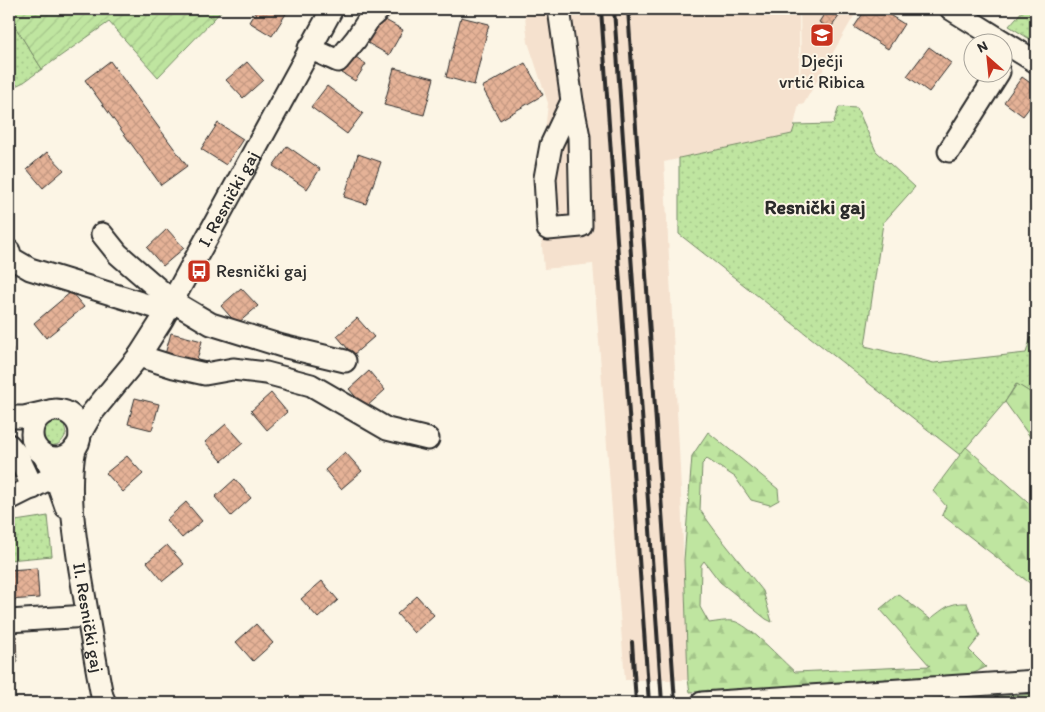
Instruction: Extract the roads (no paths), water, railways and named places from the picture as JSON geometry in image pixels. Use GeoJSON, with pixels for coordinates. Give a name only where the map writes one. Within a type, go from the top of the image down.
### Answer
{"type":"FeatureCollection","features":[{"type":"Feature","properties":{"kind":"street","name":"I. Resnički gaj"},"geometry":{"type":"LineString","coordinates":[[78,441],[92,413],[140,356],[170,306],[309,48],[332,9]]}},
{"type":"Feature","properties":{"kind":"street"},"geometry":{"type":"LineString","coordinates":[[559,9],[579,137],[581,226],[548,229],[546,178],[551,145],[572,101]]}},
{"type":"Feature","properties":{"kind":"street"},"geometry":{"type":"LineString","coordinates":[[951,9],[1036,62]]}},
{"type":"Feature","properties":{"kind":"street"},"geometry":{"type":"LineString","coordinates":[[309,48],[338,61],[369,19],[379,10]]}},
{"type":"Feature","properties":{"kind":"street"},"geometry":{"type":"LineString","coordinates":[[1012,53],[1015,48]]}},
{"type":"Feature","properties":{"kind":"street"},"geometry":{"type":"LineString","coordinates":[[949,151],[993,82]]}},
{"type":"Feature","properties":{"kind":"street"},"geometry":{"type":"LineString","coordinates":[[102,234],[118,254],[170,306]]}},
{"type":"Feature","properties":{"kind":"street"},"geometry":{"type":"LineString","coordinates":[[9,251],[11,258],[30,269],[170,306],[211,324],[282,346],[345,361]]}},
{"type":"Feature","properties":{"kind":"street"},"geometry":{"type":"LineString","coordinates":[[140,356],[174,367],[205,374],[233,369],[266,373],[311,385],[387,428],[428,439]]}},
{"type":"Feature","properties":{"kind":"street","name":"I. Resnički gaj"},"geometry":{"type":"LineString","coordinates":[[9,417],[24,417],[52,411],[87,400],[116,384]]}},
{"type":"Feature","properties":{"kind":"street"},"geometry":{"type":"LineString","coordinates":[[9,422],[25,434],[38,449],[50,457],[64,456],[78,441],[75,420],[65,412],[52,411],[41,415],[34,425],[32,436],[38,449]]}},
{"type":"Feature","properties":{"kind":"street","name":"II. Resnički gaj"},"geometry":{"type":"LineString","coordinates":[[78,441],[72,478],[74,531],[87,616],[102,696],[105,703]]}},
{"type":"Feature","properties":{"kind":"street"},"geometry":{"type":"LineString","coordinates":[[9,446],[18,456],[33,488]]}},
{"type":"Feature","properties":{"kind":"street","name":"II. Resnički gaj"},"geometry":{"type":"LineString","coordinates":[[38,449],[55,476],[74,531]]}},
{"type":"Feature","properties":{"kind":"street"},"geometry":{"type":"LineString","coordinates":[[9,499],[55,476]]}},
{"type":"Feature","properties":{"kind":"street"},"geometry":{"type":"LineString","coordinates":[[9,620],[87,616]]}},
{"type":"Feature","properties":{"kind":"street"},"geometry":{"type":"LineString","coordinates":[[702,703],[1036,681]]}},
{"type":"Feature","properties":{"kind":"railway"},"geometry":{"type":"LineString","coordinates":[[601,9],[649,703]]}},
{"type":"Feature","properties":{"kind":"railway"},"geometry":{"type":"LineString","coordinates":[[614,9],[662,703]]}},
{"type":"Feature","properties":{"kind":"railway"},"geometry":{"type":"LineString","coordinates":[[628,9],[675,703]]}},
{"type":"Feature","properties":{"kind":"railway"},"geometry":{"type":"LineString","coordinates":[[632,642],[636,703]]}},
{"type":"Feature","properties":{"kind":"place","name":"Dječji vrtić Ribica"},"geometry":{"type":"Point","coordinates":[822,35]}},
{"type":"Feature","properties":{"kind":"place","name":"Resnički gaj"},"geometry":{"type":"Point","coordinates":[199,271]}},
{"type":"Feature","properties":{"kind":"district","name":"Resnički gaj"},"geometry":{"type":"Point","coordinates":[815,207]}}]}
